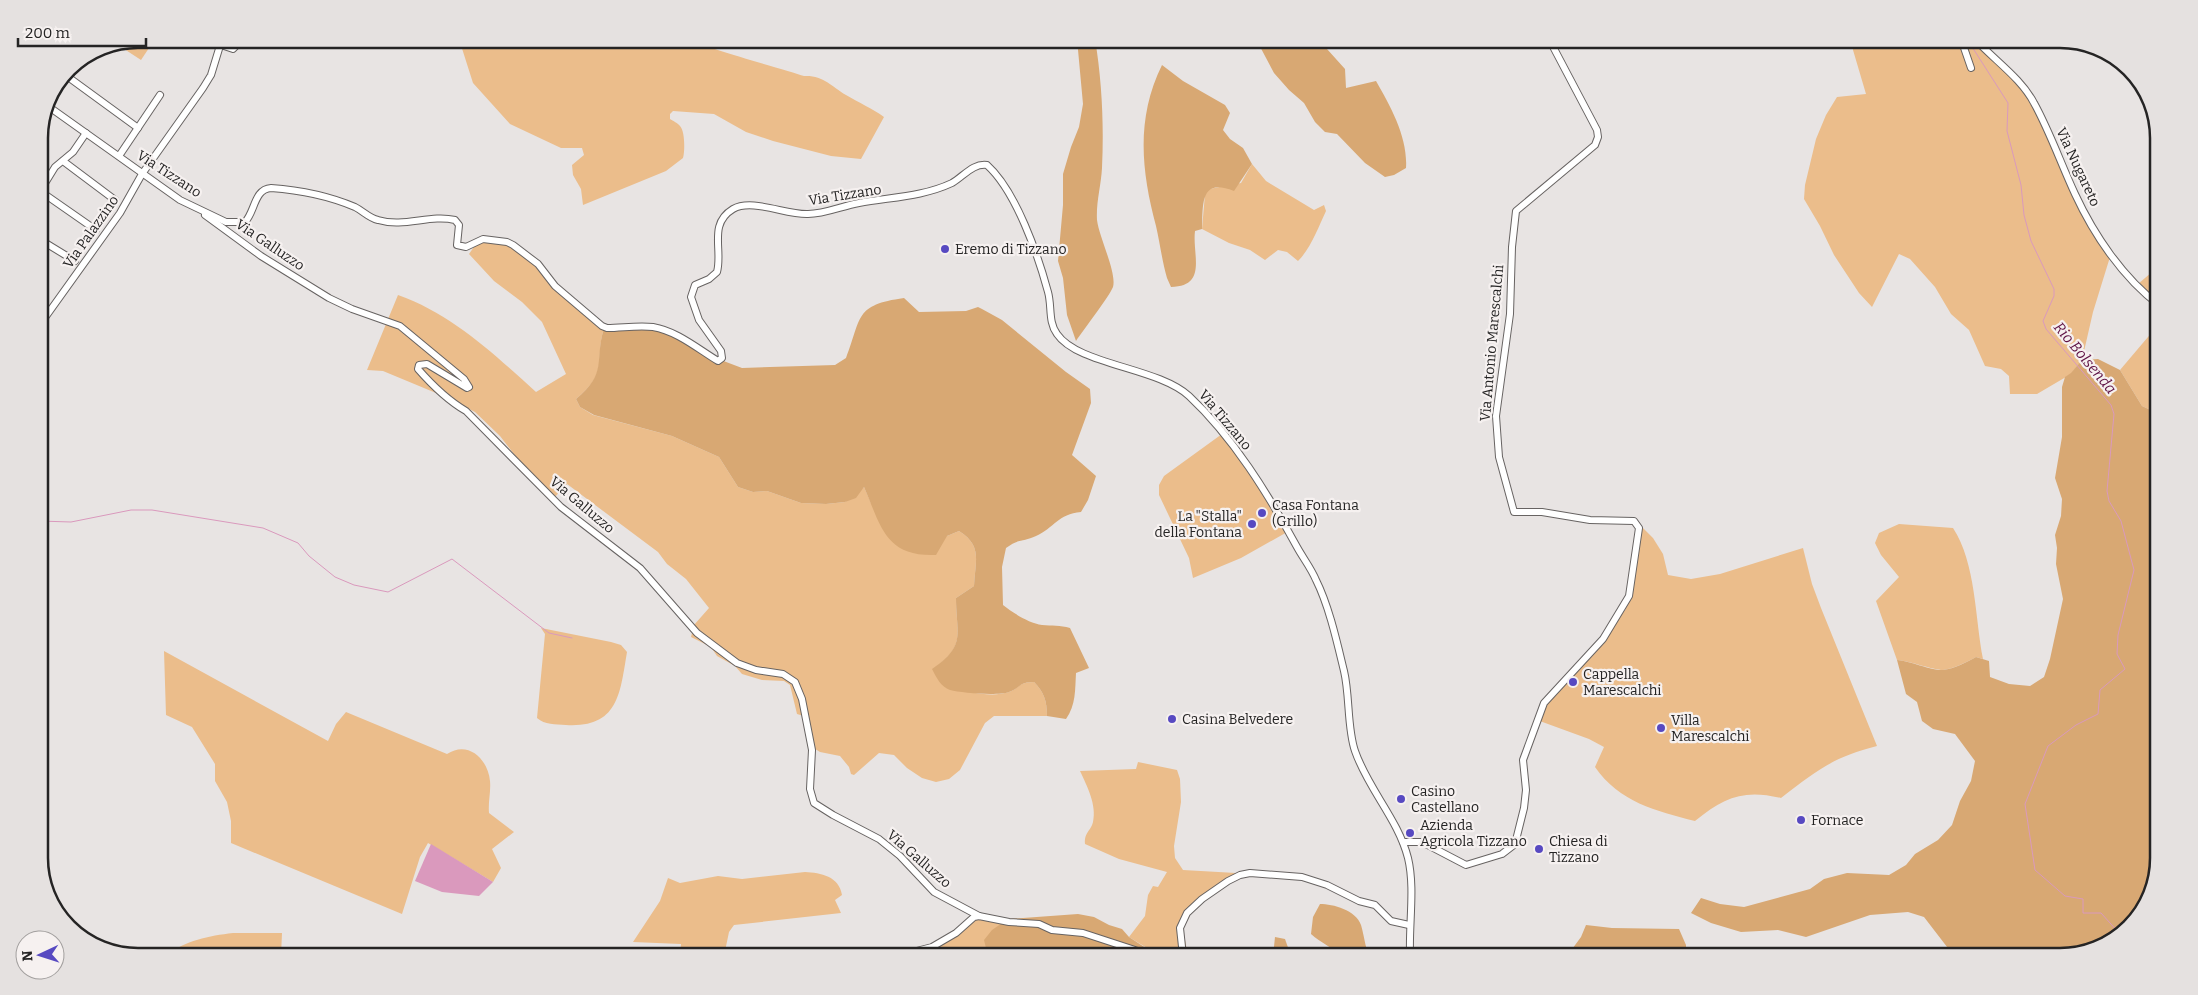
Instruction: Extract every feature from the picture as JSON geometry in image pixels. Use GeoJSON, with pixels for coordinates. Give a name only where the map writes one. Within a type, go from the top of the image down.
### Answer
{"type":"FeatureCollection","features":[{"type":"Feature","properties":{"kind":"street","name":"Via Palazzino"},"geometry":{"type":"LineString","coordinates":[[48,313],[120,212],[142,174],[203,88],[211,75],[220,48]]}},
{"type":"Feature","properties":{"kind":"street","name":"Via Antonio Marescalchi"},"geometry":{"type":"LineString","coordinates":[[1403,842],[1422,842],[1466,865],[1502,854],[1515,844],[1524,808],[1526,790],[1523,760],[1544,703],[1603,639],[1629,596],[1639,528],[1634,521],[1590,520],[1542,512],[1514,512],[1499,457],[1496,416],[1510,314],[1512,247],[1516,211],[1595,145],[1598,137],[1597,130],[1554,48]]}},
{"type":"Feature","properties":{"kind":"street"},"geometry":{"type":"LineString","coordinates":[[1963,48],[1970,68]]}},
{"type":"Feature","properties":{"kind":"street","name":"Via Nugareto"},"geometry":{"type":"LineString","coordinates":[[1984,48],[2034,102],[2076,195],[2109,253],[2141,290],[2150,298]]}},
{"type":"Feature","properties":{"kind":"street"},"geometry":{"type":"LineString","coordinates":[[70,78],[138,128]]}},
{"type":"Feature","properties":{"kind":"street"},"geometry":{"type":"LineString","coordinates":[[119,156],[160,95]]}},
{"type":"Feature","properties":{"kind":"street","name":"Via Tizzano"},"geometry":{"type":"LineString","coordinates":[[52,109],[142,174],[194,206],[226,222],[245,222],[250,217],[258,196],[266,188],[302,192],[345,204],[378,221],[410,222],[443,218],[455,220],[459,225],[457,245],[466,247],[482,239],[508,242],[538,264],[556,286],[602,326],[607,328],[638,327],[661,329],[674,333],[718,361],[722,358],[722,351],[699,320],[691,297],[695,285],[709,279],[717,272],[718,230],[731,210],[738,207],[752,206],[796,214],[816,214],[858,204],[914,196],[950,184],[980,164],[987,165],[1006,189],[1028,233],[1049,294],[1052,326],[1056,333],[1075,348],[1164,380],[1186,394],[1204,412],[1232,447],[1274,506],[1317,582],[1345,674],[1355,750],[1403,842],[1408,860],[1410,880],[1410,948]]}},
{"type":"Feature","properties":{"kind":"street"},"geometry":{"type":"LineString","coordinates":[[48,177],[55,167],[73,152],[86,133]]}},
{"type":"Feature","properties":{"kind":"street"},"geometry":{"type":"LineString","coordinates":[[63,161],[115,200]]}},
{"type":"Feature","properties":{"kind":"street"},"geometry":{"type":"LineString","coordinates":[[48,195],[96,230]]}},
{"type":"Feature","properties":{"kind":"street","name":"Via Galluzzo"},"geometry":{"type":"LineString","coordinates":[[194,206],[261,256],[329,298],[352,309],[400,326],[469,383],[467,388],[427,364],[419,365],[418,369],[427,379],[451,402],[466,411],[561,507],[640,568],[698,634],[737,663],[756,670],[783,674],[794,682],[802,699],[812,750],[810,789],[814,803],[879,839],[900,856],[934,892],[979,916]]}},
{"type":"Feature","properties":{"kind":"street"},"geometry":{"type":"LineString","coordinates":[[48,244],[75,261]]}},
{"type":"Feature","properties":{"kind":"street"},"geometry":{"type":"LineString","coordinates":[[1182,948],[1180,928],[1187,914],[1202,899],[1228,881],[1240,875],[1250,873],[1302,877],[1327,885],[1359,901],[1375,905],[1391,921],[1409,925]]}},
{"type":"Feature","properties":{"kind":"street"},"geometry":{"type":"LineString","coordinates":[[928,948],[956,933],[974,917],[979,916],[1009,922],[1040,924],[1052,930],[1083,932],[1129,948]]}},
{"type":"Feature","properties":{"kind":"shaded area"},"geometry":{"type":"Polygon","coordinates":[[[149,48],[141,60],[124,49],[149,48]]]}},
{"type":"Feature","properties":{"kind":"shaded area"},"geometry":{"type":"Polygon","coordinates":[[[462,48],[714,48],[804,76],[822,79],[884,117],[861,159],[831,156],[773,141],[746,132],[714,114],[673,111],[670,114],[670,119],[679,125],[684,136],[683,158],[666,171],[583,205],[581,189],[573,175],[572,165],[584,155],[582,148],[561,148],[510,124],[473,83],[462,48]]]}},
{"type":"Feature","properties":{"kind":"shaded area"},"geometry":{"type":"Polygon","coordinates":[[[1078,48],[1096,48],[1101,87],[1103,136],[1097,220],[1114,281],[1111,292],[1076,341],[1067,315],[1063,278],[1058,261],[1063,205],[1063,174],[1079,127],[1083,104],[1078,48]]]}},
{"type":"Feature","properties":{"kind":"shaded area"},"geometry":{"type":"Polygon","coordinates":[[[1261,48],[1326,48],[1345,69],[1346,88],[1376,81],[1393,112],[1401,134],[1406,157],[1406,168],[1394,175],[1385,177],[1365,163],[1337,134],[1325,132],[1315,122],[1304,103],[1274,73],[1261,48]]]}},
{"type":"Feature","properties":{"kind":"shaded area"},"geometry":{"type":"Polygon","coordinates":[[[1853,48],[1983,48],[2029,93],[2066,176],[2110,257],[2093,312],[2082,360],[2071,374],[2037,394],[2010,394],[2009,376],[2001,369],[1985,366],[1969,330],[1951,314],[1935,287],[1910,259],[1899,254],[1872,307],[1859,293],[1834,255],[1804,199],[1805,185],[1816,139],[1826,115],[1837,97],[1866,94],[1853,48]]]}},
{"type":"Feature","properties":{"kind":"shaded area"},"geometry":{"type":"Polygon","coordinates":[[[1162,65],[1183,81],[1225,105],[1230,113],[1223,130],[1230,139],[1243,148],[1252,164],[1234,191],[1223,188],[1209,190],[1204,202],[1202,229],[1195,231],[1196,268],[1194,275],[1190,281],[1183,285],[1171,287],[1165,272],[1144,164],[1145,124],[1148,105],[1162,65]]]}},
{"type":"Feature","properties":{"kind":"shaded area"},"geometry":{"type":"Polygon","coordinates":[[[1252,164],[1266,181],[1314,210],[1324,205],[1326,211],[1317,231],[1307,250],[1298,261],[1287,252],[1278,250],[1265,260],[1250,250],[1229,243],[1202,229],[1205,194],[1209,189],[1241,183],[1252,164]]]}},
{"type":"Feature","properties":{"kind":"shaded area"},"geometry":{"type":"Polygon","coordinates":[[[489,240],[514,246],[604,328],[597,373],[587,389],[576,399],[580,407],[593,415],[672,436],[719,457],[738,487],[753,492],[767,491],[801,503],[826,504],[845,502],[864,487],[871,503],[947,536],[959,531],[967,537],[975,548],[976,555],[974,586],[956,598],[958,630],[955,645],[944,661],[933,669],[949,689],[979,694],[1002,694],[1025,683],[1034,682],[1044,697],[1047,716],[994,716],[985,723],[960,770],[949,779],[936,782],[922,778],[907,768],[894,755],[879,753],[854,775],[851,774],[849,767],[840,756],[820,752],[812,747],[807,717],[797,714],[790,685],[784,681],[762,680],[742,674],[735,666],[717,656],[711,647],[691,637],[694,625],[709,608],[686,579],[667,564],[658,552],[567,484],[553,499],[527,471],[500,436],[475,412],[448,398],[383,371],[367,370],[398,295],[418,303],[472,336],[536,392],[566,374],[542,322],[522,302],[494,281],[469,254],[476,244],[489,240]]]}},
{"type":"Feature","properties":{"kind":"shaded area"},"geometry":{"type":"Polygon","coordinates":[[[2150,274],[2150,297],[2138,284],[2150,274]]]}},
{"type":"Feature","properties":{"kind":"shaded area"},"geometry":{"type":"Polygon","coordinates":[[[904,298],[919,312],[966,311],[978,307],[1002,320],[1090,389],[1091,403],[1072,455],[1096,476],[1088,500],[1081,512],[1067,515],[1042,533],[1014,543],[1006,548],[1002,567],[1003,605],[1032,622],[1070,628],[1089,668],[1076,673],[1073,703],[1066,719],[1047,716],[1044,697],[1034,682],[1022,684],[1009,692],[979,694],[947,689],[935,675],[932,669],[951,653],[957,638],[956,598],[974,586],[975,548],[972,542],[959,531],[947,536],[936,555],[906,551],[895,545],[887,536],[875,514],[864,487],[856,498],[845,502],[826,504],[801,503],[767,491],[753,492],[738,487],[719,457],[672,436],[594,415],[580,407],[576,399],[586,390],[596,374],[604,328],[649,327],[671,331],[705,354],[742,368],[835,365],[846,358],[858,323],[868,309],[888,301],[904,298]]]}},
{"type":"Feature","properties":{"kind":"shaded area"},"geometry":{"type":"Polygon","coordinates":[[[2150,335],[2150,410],[2142,406],[2120,370],[2150,335]]]}},
{"type":"Feature","properties":{"kind":"shaded area"},"geometry":{"type":"Polygon","coordinates":[[[2098,359],[2120,370],[2142,406],[2150,410],[2150,869],[2144,892],[2132,912],[2120,925],[2095,941],[2060,948],[1948,948],[1924,917],[1908,912],[1870,915],[1806,937],[1778,930],[1741,932],[1711,923],[1691,913],[1701,898],[1720,904],[1744,907],[1810,889],[1824,879],[1847,873],[1889,875],[1906,865],[1915,854],[1938,840],[1952,825],[1960,801],[1971,781],[1975,761],[1955,734],[1933,729],[1922,721],[1917,702],[1906,694],[1897,660],[1943,670],[1956,667],[1976,657],[1989,661],[1990,677],[2009,684],[2030,686],[2044,677],[2050,659],[2063,599],[2056,564],[2057,548],[2055,535],[2061,516],[2062,499],[2055,478],[2062,437],[2062,387],[2065,377],[2082,360],[2098,359]]]}},
{"type":"Feature","properties":{"kind":"shaded area"},"geometry":{"type":"Polygon","coordinates":[[[1222,434],[1289,531],[1241,558],[1193,578],[1189,558],[1159,495],[1159,485],[1164,476],[1222,434]]]}},
{"type":"Feature","properties":{"kind":"shaded area"},"geometry":{"type":"Polygon","coordinates":[[[1899,524],[1953,528],[1961,542],[1966,557],[1974,591],[1983,659],[1976,657],[1955,667],[1943,670],[1897,660],[1876,601],[1899,577],[1881,555],[1875,543],[1879,533],[1899,524]]]}},
{"type":"Feature","properties":{"kind":"shaded area"},"geometry":{"type":"Polygon","coordinates":[[[1640,525],[1653,538],[1663,554],[1668,575],[1691,579],[1720,574],[1803,548],[1812,584],[1877,746],[1837,760],[1781,798],[1756,794],[1735,797],[1715,806],[1695,821],[1653,809],[1627,797],[1615,789],[1595,767],[1604,747],[1589,739],[1537,720],[1546,703],[1561,683],[1626,609],[1628,584],[1640,525]]]}},
{"type":"Feature","properties":{"kind":"shaded area"},"geometry":{"type":"Polygon","coordinates":[[[541,628],[611,642],[621,645],[627,652],[619,694],[607,714],[597,721],[566,725],[550,724],[537,718],[545,634],[541,628]]]}},
{"type":"Feature","properties":{"kind":"shaded area"},"geometry":{"type":"Polygon","coordinates":[[[164,651],[328,741],[336,724],[346,712],[447,754],[462,749],[476,754],[485,766],[490,781],[489,813],[514,832],[492,849],[501,868],[493,882],[428,843],[420,857],[402,914],[231,843],[231,821],[227,802],[215,781],[215,764],[192,727],[166,715],[164,651]]]}},
{"type":"Feature","properties":{"kind":"shaded area"},"geometry":{"type":"Polygon","coordinates":[[[1138,762],[1177,770],[1180,779],[1181,802],[1174,846],[1175,858],[1183,870],[1236,873],[1201,900],[1182,924],[1186,948],[1147,948],[1129,937],[1145,916],[1148,895],[1153,886],[1158,887],[1167,872],[1119,859],[1085,844],[1087,834],[1093,822],[1094,809],[1091,796],[1080,771],[1136,769],[1138,762]]]}},
{"type":"Feature","properties":{"kind":"shaded area"},"geometry":{"type":"Polygon","coordinates":[[[431,844],[493,882],[479,896],[442,892],[415,881],[431,844]]]}},
{"type":"Feature","properties":{"kind":"shaded area"},"geometry":{"type":"Polygon","coordinates":[[[805,872],[823,875],[833,880],[840,889],[842,895],[835,900],[841,913],[734,925],[729,932],[726,948],[681,948],[681,944],[633,942],[660,901],[668,878],[680,883],[718,876],[742,879],[805,872]]]}},
{"type":"Feature","properties":{"kind":"shaded area"},"geometry":{"type":"Polygon","coordinates":[[[1320,904],[1344,909],[1354,915],[1361,925],[1366,948],[1331,948],[1311,934],[1313,917],[1320,904]]]}},
{"type":"Feature","properties":{"kind":"shaded area"},"geometry":{"type":"Polygon","coordinates":[[[1078,914],[1094,917],[1122,929],[1129,937],[1146,948],[986,948],[984,940],[992,930],[1008,919],[1078,914]]]}},
{"type":"Feature","properties":{"kind":"shaded area"},"geometry":{"type":"Polygon","coordinates":[[[973,918],[1008,919],[991,948],[932,948],[973,918]]]}},
{"type":"Feature","properties":{"kind":"shaded area"},"geometry":{"type":"Polygon","coordinates":[[[1586,925],[1612,928],[1679,929],[1686,948],[1573,948],[1581,937],[1586,925]]]}},
{"type":"Feature","properties":{"kind":"shaded area"},"geometry":{"type":"Polygon","coordinates":[[[233,933],[282,933],[281,948],[178,948],[189,942],[233,933]]]}},
{"type":"Feature","properties":{"kind":"shaded area"},"geometry":{"type":"Polygon","coordinates":[[[1275,937],[1285,939],[1288,948],[1274,948],[1275,937]]]}},
{"type":"Feature","properties":{"kind":"waterway","name":"Rio Bolsenda"},"geometry":{"type":"LineString","coordinates":[[1973,48],[2008,103],[2007,131],[2021,185],[2024,215],[2031,241],[2054,289],[2054,296],[2043,321],[2046,329],[2111,405],[2114,414],[2107,491],[2109,501],[2121,521],[2134,570],[2118,635],[2117,654],[2125,669],[2100,690],[2098,714],[2076,725],[2048,746],[2025,804],[2035,870],[2065,896],[2083,899],[2083,913],[2101,913],[2115,929]]}},
{"type":"Feature","properties":{"kind":"waterway"},"geometry":{"type":"LineString","coordinates":[[48,521],[71,522],[131,510],[152,510],[263,528],[298,543],[309,556],[335,577],[354,585],[388,592],[452,559],[549,633],[572,638]]}},
{"type":"Feature","properties":{"kind":"place","name":"Eremo di Tizzano"},"geometry":{"type":"Point","coordinates":[945,249]}},
{"type":"Feature","properties":{"kind":"place","name":"Casa Fontana (Grillo)"},"geometry":{"type":"Point","coordinates":[1262,513]}},
{"type":"Feature","properties":{"kind":"place","name":"La \"Stalla\" della Fontana"},"geometry":{"type":"Point","coordinates":[1252,524]}},
{"type":"Feature","properties":{"kind":"place","name":"Cappella Marescalchi"},"geometry":{"type":"Point","coordinates":[1573,682]}},
{"type":"Feature","properties":{"kind":"place","name":"Casina Belvedere"},"geometry":{"type":"Point","coordinates":[1172,719]}},
{"type":"Feature","properties":{"kind":"place","name":"Villa Marescalchi"},"geometry":{"type":"Point","coordinates":[1661,728]}},
{"type":"Feature","properties":{"kind":"place","name":"Casino Castellano"},"geometry":{"type":"Point","coordinates":[1401,799]}},
{"type":"Feature","properties":{"kind":"place","name":"Fornace"},"geometry":{"type":"Point","coordinates":[1801,820]}},
{"type":"Feature","properties":{"kind":"place","name":"Azienda Agricola Tizzano"},"geometry":{"type":"Point","coordinates":[1410,833]}},
{"type":"Feature","properties":{"kind":"place","name":"Chiesa di Tizzano"},"geometry":{"type":"Point","coordinates":[1539,849]}}]}
